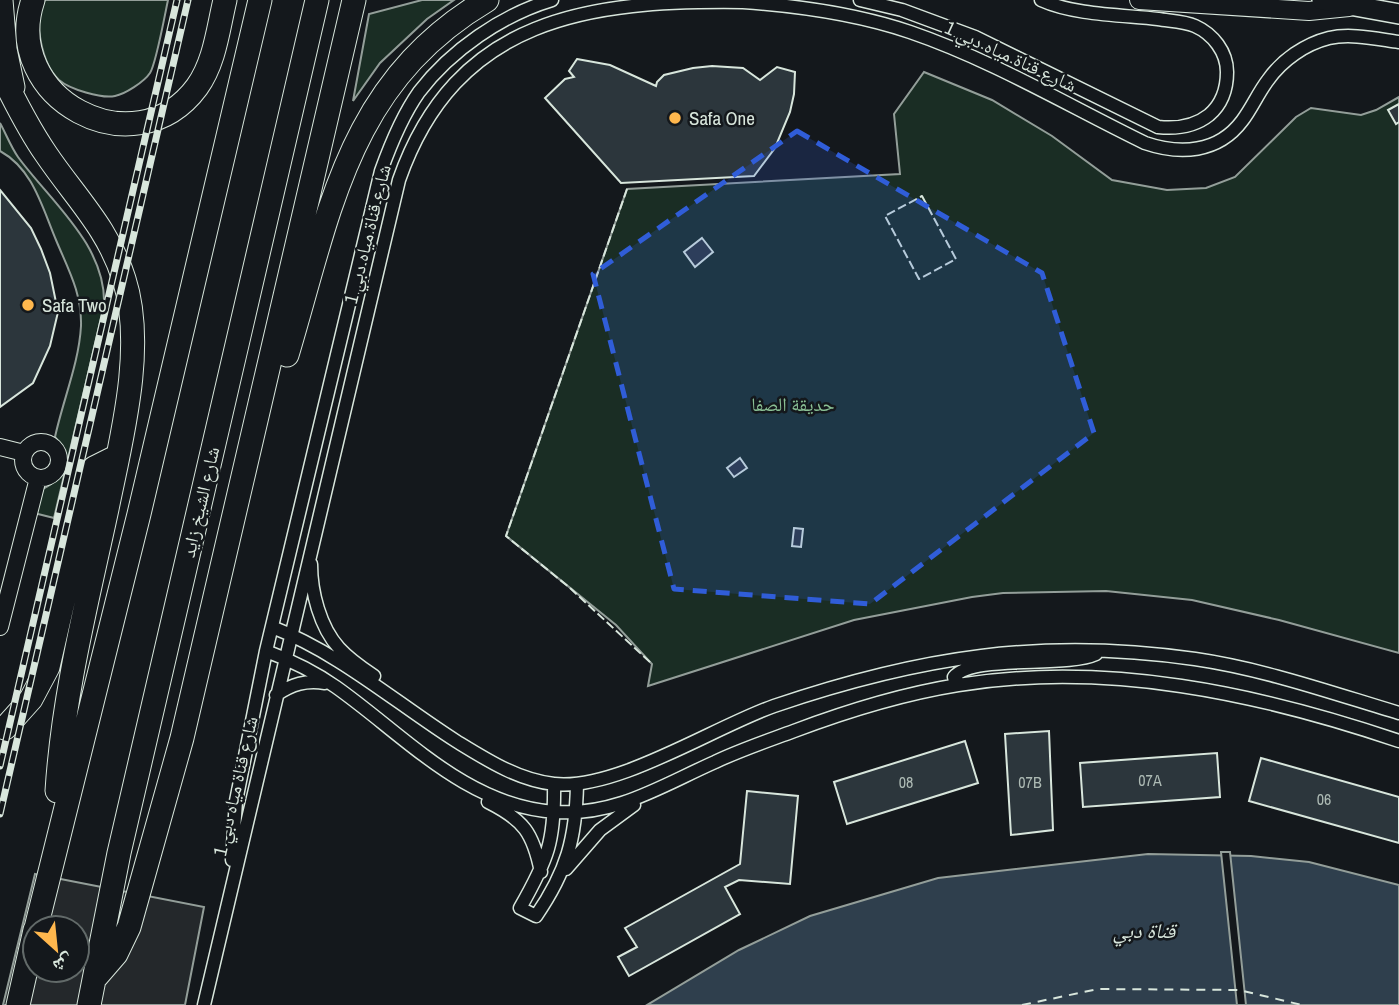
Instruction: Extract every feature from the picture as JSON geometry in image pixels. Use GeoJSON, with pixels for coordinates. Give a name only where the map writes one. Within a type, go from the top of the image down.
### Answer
{"type":"FeatureCollection","features":[{"type":"Feature","properties":{"kind":"highway"},"geometry":{"type":"LineString","coordinates":[[1,0],[9,72],[23,117]]}},
{"type":"Feature","properties":{"kind":"highway"},"geometry":{"type":"LineString","coordinates":[[33,0],[28,20],[28,37],[31,53],[45,82],[56,95],[82,114],[96,120],[128,124],[152,119],[173,110],[197,88],[211,60],[225,0]]}},
{"type":"Feature","properties":{"kind":"highway"},"geometry":{"type":"LineString","coordinates":[[39,914],[139,513],[260,0]]}},
{"type":"Feature","properties":{"kind":"highway","name":"شارع الشيخ زايد"},"geometry":{"type":"LineString","coordinates":[[89,1005],[119,853],[317,0]]}},
{"type":"Feature","properties":{"kind":"highway"},"geometry":{"type":"LineString","coordinates":[[95,978],[116,954],[133,912],[182,738],[355,0]]}},
{"type":"Feature","properties":{"kind":"highway"},"geometry":{"type":"LineString","coordinates":[[251,449],[282,370],[338,184],[360,133],[383,95],[411,61],[443,30],[488,0]]}},
{"type":"Feature","properties":{"kind":"highway"},"geometry":{"type":"LineString","coordinates":[[0,71],[47,157],[98,223],[117,259],[132,314],[134,347],[118,456],[68,695],[59,769],[55,844]]}},
{"type":"Feature","properties":{"kind":"highway"},"geometry":{"type":"LineString","coordinates":[[5,727],[31,699],[48,667],[94,468],[118,456]]}},
{"type":"Feature","properties":{"kind":"highway"},"geometry":{"type":"LineString","coordinates":[[18,1005],[23,984]]}},
{"type":"Feature","properties":{"kind":"main road"},"geometry":{"type":"LineString","coordinates":[[1139,0],[1309,11],[1356,6]]}},
{"type":"Feature","properties":{"kind":"main road"},"geometry":{"type":"LineString","coordinates":[[1322,0],[1399,14]]}},
{"type":"Feature","properties":{"kind":"street","name":"شارع قناة مياه دبي 1"},"geometry":{"type":"LineString","coordinates":[[230,892],[236,801],[266,651],[391,143],[420,92],[447,61],[512,16],[552,0]]}},
{"type":"Feature","properties":{"kind":"street","name":"شارع قناة مياه دبي 1"},"geometry":{"type":"LineString","coordinates":[[860,0],[927,19],[975,37],[1158,127],[1174,129],[1196,123],[1214,110],[1223,97],[1227,67],[1223,52],[1205,31],[1180,22],[1067,8],[1041,0]]}},
{"type":"Feature","properties":{"kind":"street","name":"شارع قناة مياه دبي 1"},"geometry":{"type":"LineString","coordinates":[[204,1005],[310,548],[403,168],[425,123],[454,83],[489,52],[517,33],[551,18],[593,7],[637,1],[726,1],[819,9],[907,31],[945,45],[1145,143],[1182,151],[1200,149],[1218,142],[1234,131],[1267,80],[1295,53],[1312,44],[1331,38],[1353,36],[1399,41]]}},
{"type":"Feature","properties":{"kind":"street"},"geometry":{"type":"LineString","coordinates":[[40,442],[47,443],[56,450],[59,462],[54,473],[38,478],[25,469],[24,453],[28,447],[40,442]]}},
{"type":"Feature","properties":{"kind":"street"},"geometry":{"type":"LineString","coordinates":[[0,447],[24,453]]}},
{"type":"Feature","properties":{"kind":"street"},"geometry":{"type":"LineString","coordinates":[[0,628],[38,478]]}},
{"type":"Feature","properties":{"kind":"street"},"geometry":{"type":"LineString","coordinates":[[310,548],[313,591],[330,635],[347,656],[405,700],[409,710]]}},
{"type":"Feature","properties":{"kind":"street"},"geometry":{"type":"LineString","coordinates":[[272,628],[315,646],[494,765],[528,779],[554,784],[600,780],[641,765],[757,713],[851,681],[913,666],[987,653],[1026,650],[1133,652],[1219,664],[1306,685],[1399,713]]}},
{"type":"Feature","properties":{"kind":"street"},"geometry":{"type":"LineString","coordinates":[[266,651],[335,686],[466,785],[479,798],[506,811],[525,827],[533,839],[541,872]]}},
{"type":"Feature","properties":{"kind":"street"},"geometry":{"type":"LineString","coordinates":[[961,684],[955,681],[954,677],[964,670],[1021,662],[1072,661],[1085,659],[1102,651]]}},
{"type":"Feature","properties":{"kind":"street"},"geometry":{"type":"LineString","coordinates":[[466,785],[499,799],[554,812],[624,804],[717,760],[888,700],[961,684],[1064,676],[1165,683],[1221,692],[1352,725],[1399,741]]}},
{"type":"Feature","properties":{"kind":"street"},"geometry":{"type":"LineString","coordinates":[[276,695],[287,687],[310,681],[335,686]]}},
{"type":"Feature","properties":{"kind":"street"},"geometry":{"type":"LineString","coordinates":[[554,784],[550,847],[541,872],[520,908],[536,916],[582,849],[616,816],[655,790]]}},
{"type":"Feature","properties":{"kind":"street"},"geometry":{"type":"LineString","coordinates":[[562,875],[576,811],[577,784]]}},
{"type":"Feature","properties":{"kind":"highlighted area"},"geometry":{"type":"Polygon","coordinates":[[[797,131],[1042,273],[1094,433],[870,604],[674,589],[593,274],[797,131]]]}},
{"type":"Feature","properties":{"kind":"green space"},"geometry":{"type":"Polygon","coordinates":[[[45,0],[168,0],[158,50],[150,73],[124,93],[109,97],[78,90],[59,80],[48,64],[39,30],[41,9],[45,0]]]}},
{"type":"Feature","properties":{"kind":"green space"},"geometry":{"type":"Polygon","coordinates":[[[422,0],[454,0],[427,19],[380,63],[353,101],[369,14],[422,0]]]}},
{"type":"Feature","properties":{"kind":"green space","name":"حديقة الصفا"},"geometry":{"type":"Polygon","coordinates":[[[924,72],[992,100],[1052,136],[1112,180],[1167,190],[1206,188],[1235,177],[1296,117],[1311,108],[1361,115],[1399,97],[1399,653],[1279,620],[1192,600],[1106,591],[1003,593],[854,620],[648,686],[652,664],[616,625],[506,536],[627,189],[900,174],[894,114],[924,72]]]}},
{"type":"Feature","properties":{"kind":"green space"},"geometry":{"type":"Polygon","coordinates":[[[0,123],[18,157],[87,244],[103,284],[104,306],[54,518],[34,513],[40,490],[54,481],[64,460],[60,444],[55,437],[77,354],[81,314],[77,292],[35,190],[21,168],[0,151],[0,123]]]}},
{"type":"Feature","properties":{"kind":"shaded area"},"geometry":{"type":"Polygon","coordinates":[[[35,874],[204,907],[185,1005],[3,1005],[21,931],[21,984],[91,984],[91,914],[25,914],[35,874]]]}},
{"type":"Feature","properties":{"kind":"water","name":"قناة دبي"},"geometry":{"type":"Polygon","coordinates":[[[1148,854],[1251,856],[1309,862],[1399,885],[1399,1005],[647,1005],[739,950],[810,916],[938,878],[1148,854]]]}},
{"type":"Feature","properties":{"kind":"pier"},"geometry":{"type":"Polygon","coordinates":[[[1221,852],[1230,852],[1246,1005],[1237,1005],[1221,852]]]}},
{"type":"Feature","properties":{"kind":"building","name":"Safa One"},"geometry":{"type":"Polygon","coordinates":[[[577,59],[610,65],[656,86],[664,75],[693,68],[743,68],[760,80],[777,67],[795,72],[794,94],[790,112],[775,148],[754,176],[621,183],[545,98],[565,79],[574,77],[569,71],[577,59]]]}},
{"type":"Feature","properties":{"kind":"building"},"geometry":{"type":"Polygon","coordinates":[[[1399,104],[1399,122],[1396,124],[1388,110],[1399,104]]]}},
{"type":"Feature","properties":{"kind":"building","name":"Safa Two"},"geometry":{"type":"Polygon","coordinates":[[[0,190],[31,228],[41,249],[50,273],[58,312],[50,346],[33,383],[0,407],[0,190]]]}},
{"type":"Feature","properties":{"kind":"building"},"geometry":{"type":"Polygon","coordinates":[[[702,238],[713,252],[695,267],[684,252],[702,238]]]}},
{"type":"Feature","properties":{"kind":"building"},"geometry":{"type":"Polygon","coordinates":[[[740,458],[747,468],[734,477],[727,468],[740,458]]]}},
{"type":"Feature","properties":{"kind":"building"},"geometry":{"type":"Polygon","coordinates":[[[794,528],[803,529],[801,547],[792,546],[794,528]]]}},
{"type":"Feature","properties":{"kind":"building"},"geometry":{"type":"Polygon","coordinates":[[[1049,731],[1053,830],[1011,835],[1005,734],[1049,731]]]}},
{"type":"Feature","properties":{"kind":"building"},"geometry":{"type":"Polygon","coordinates":[[[965,741],[978,783],[847,824],[834,782],[965,741]]]}},
{"type":"Feature","properties":{"kind":"building"},"geometry":{"type":"Polygon","coordinates":[[[1217,753],[1220,797],[1083,807],[1080,763],[1217,753]]]}},
{"type":"Feature","properties":{"kind":"building"},"geometry":{"type":"Polygon","coordinates":[[[1261,758],[1399,797],[1399,843],[1249,801],[1261,758]]]}},
{"type":"Feature","properties":{"kind":"building"},"geometry":{"type":"Polygon","coordinates":[[[747,791],[798,796],[790,884],[739,880],[725,887],[740,914],[629,976],[618,957],[637,947],[625,928],[740,864],[747,791]]]}},
{"type":"Feature","properties":{"kind":"ferry route"},"geometry":{"type":"LineString","coordinates":[[1022,1005],[1098,989],[1239,990],[1302,1005]]}},
{"type":"Feature","properties":{"kind":"railway"},"geometry":{"type":"LineString","coordinates":[[0,766],[177,0]]}},
{"type":"Feature","properties":{"kind":"railway"},"geometry":{"type":"LineString","coordinates":[[0,814],[188,0]]}},
{"type":"Feature","properties":{"kind":"fence"},"geometry":{"type":"LineString","coordinates":[[627,189],[506,536],[570,588],[652,664]]}},
{"type":"Feature","properties":{"kind":"fence"},"geometry":{"type":"LineString","coordinates":[[922,196],[956,259],[919,279],[885,216],[922,196]]}},
{"type":"Feature","properties":{"kind":"place","name":"Safa One"},"geometry":{"type":"Point","coordinates":[675,118]}},
{"type":"Feature","properties":{"kind":"place","name":"Safa Two"},"geometry":{"type":"Point","coordinates":[28,305]}}]}
